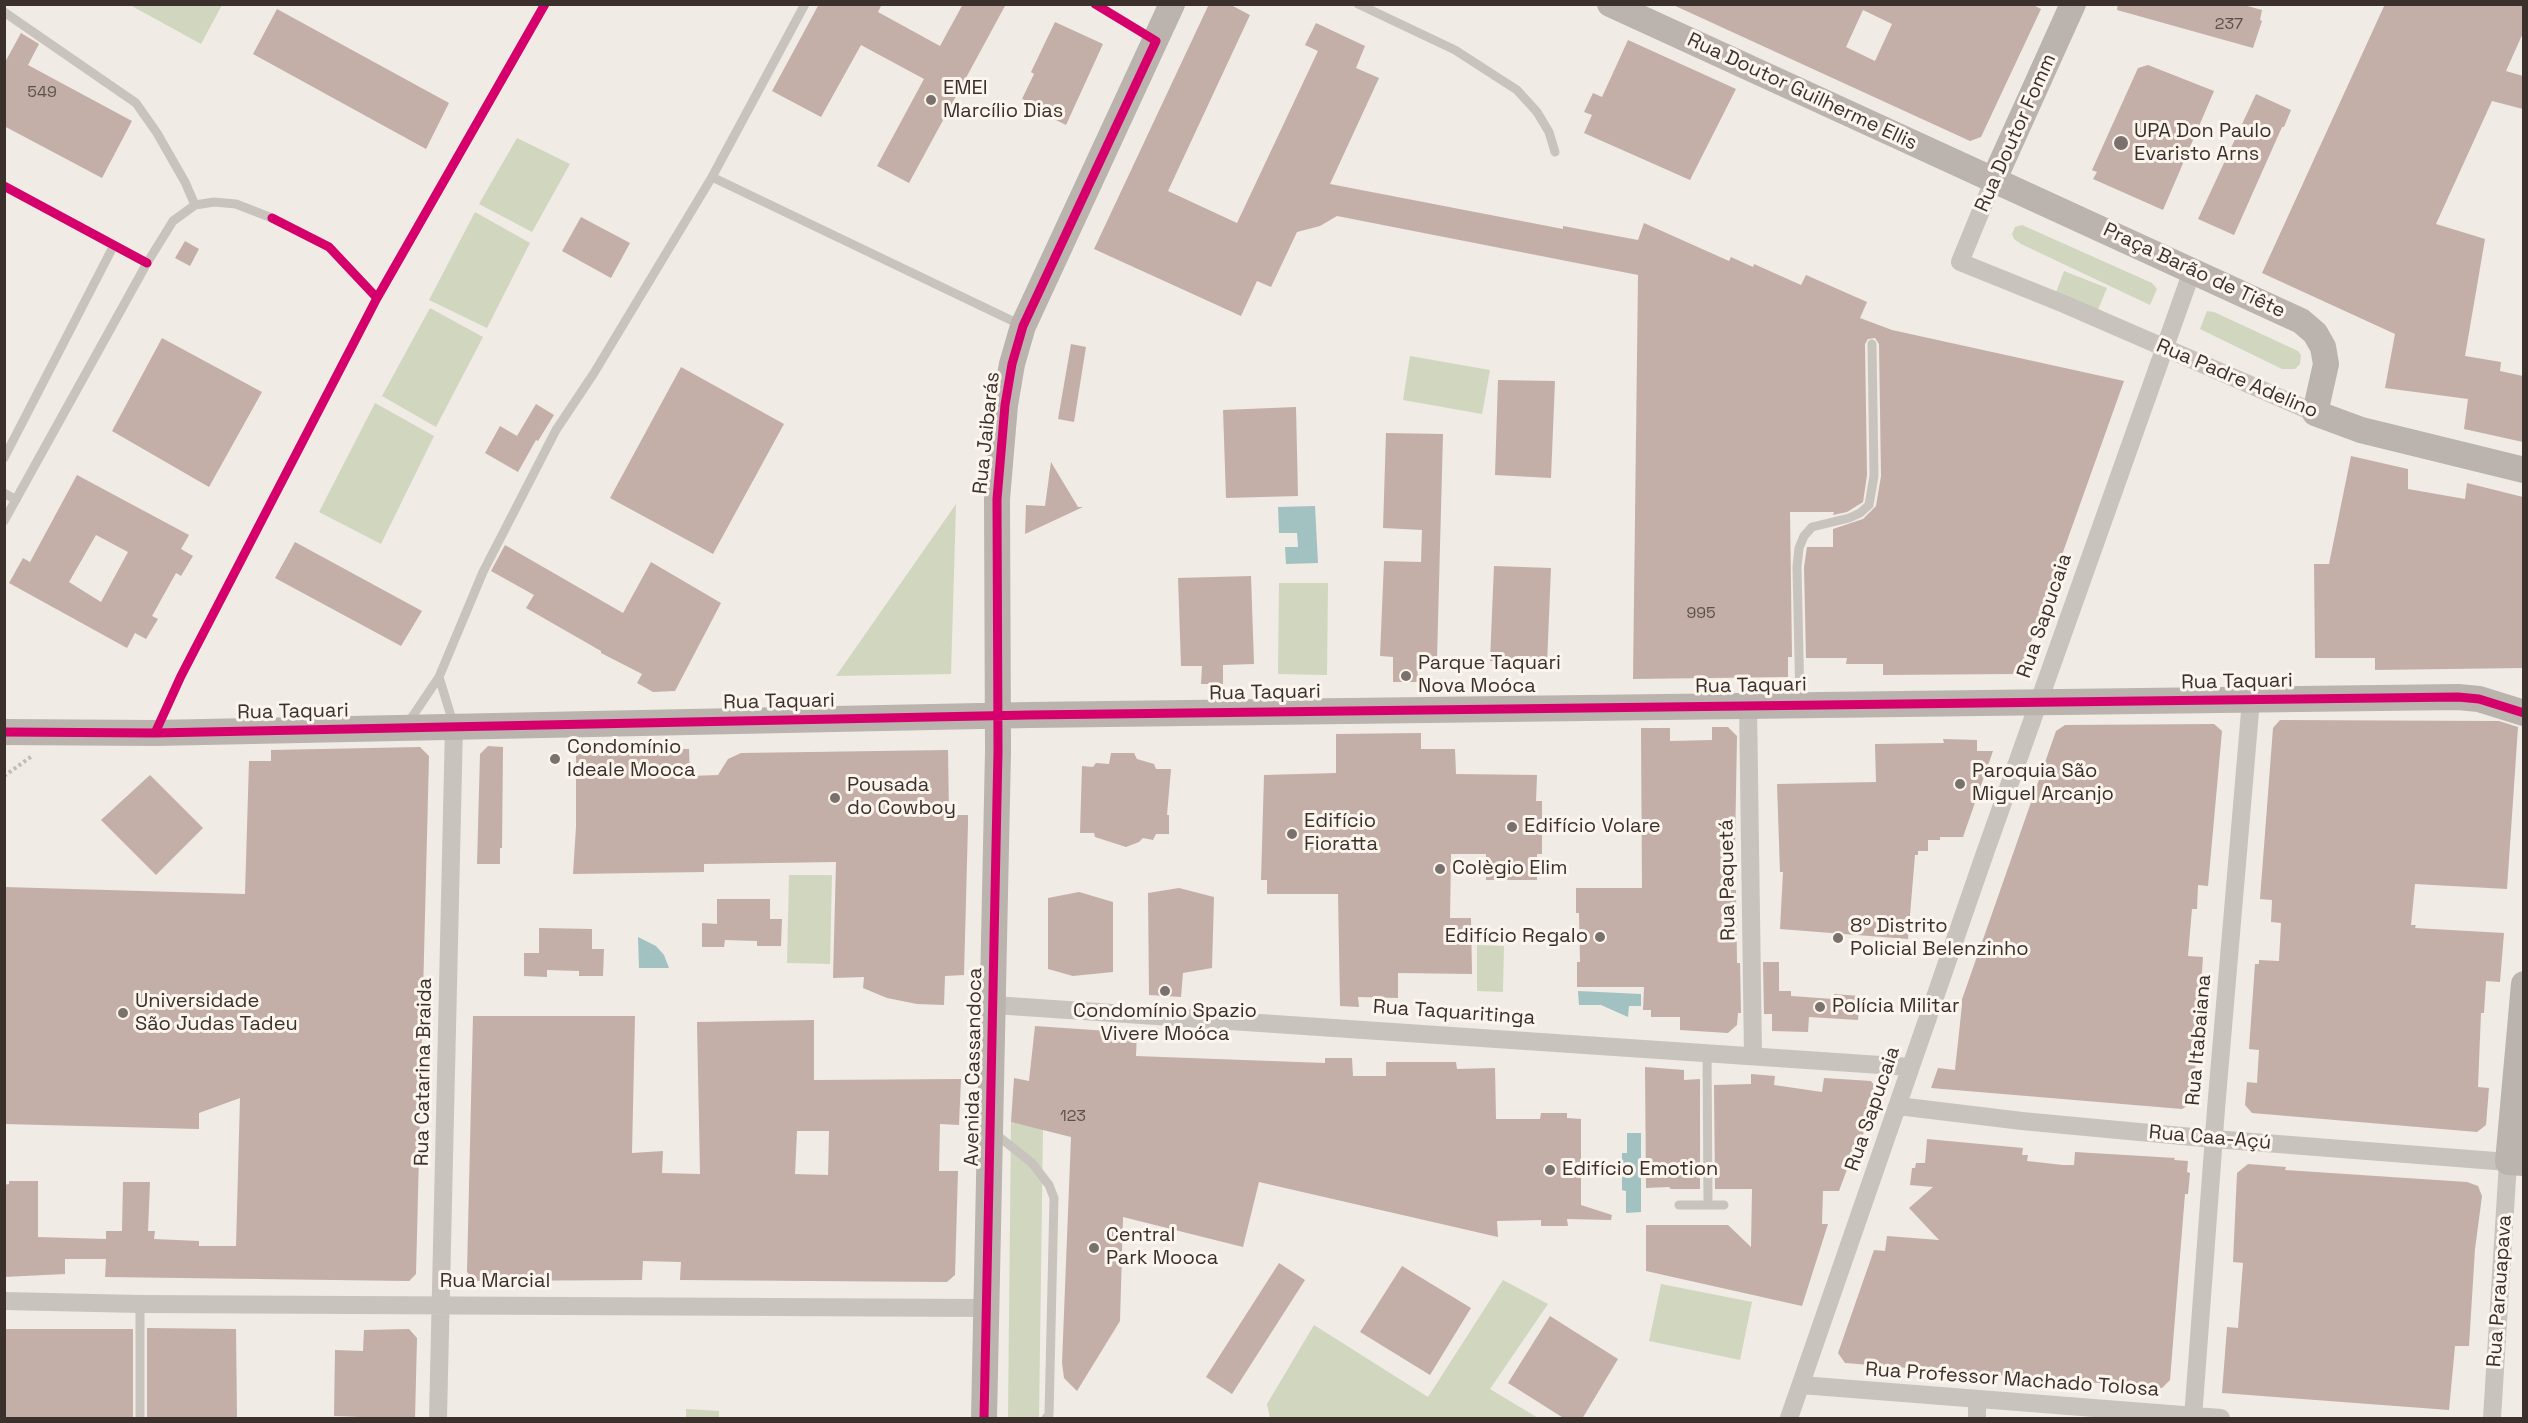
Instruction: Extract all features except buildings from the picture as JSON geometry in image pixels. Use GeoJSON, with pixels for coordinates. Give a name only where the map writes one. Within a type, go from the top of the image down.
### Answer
{"type":"FeatureCollection","features":[{"type":"Feature","properties":{"kind":"street","name":"Rua Jaibarás"},"geometry":{"type":"LineString","coordinates":[[998,716],[997,499],[1005,405],[1012,363],[1023,326],[1172,4]]}},
{"type":"Feature","properties":{"kind":"street","name":"Rua Doutor Fomm"},"geometry":{"type":"LineString","coordinates":[[1960,262],[1994,179],[2073,4]]}},
{"type":"Feature","properties":{"kind":"street","name":"Rua Doutor Guilherme Ellis"},"geometry":{"type":"LineString","coordinates":[[1618,6],[1994,179]]}},
{"type":"Feature","properties":{"kind":"street","name":"Praça Barão de Tiête"},"geometry":{"type":"LineString","coordinates":[[1994,179],[2301,321],[2315,333],[2323,348],[2326,364],[2315,413]]}},
{"type":"Feature","properties":{"kind":"street","name":"Rua Padre Adelino"},"geometry":{"type":"LineString","coordinates":[[1960,262],[2064,304],[2315,413],[2361,430],[2523,470]]}},
{"type":"Feature","properties":{"kind":"street","name":"Rua Sapucaia"},"geometry":{"type":"LineString","coordinates":[[1789,1419],[1910,1066],[2192,271]]}},
{"type":"Feature","properties":{"kind":"street","name":"Rua Taquari"},"geometry":{"type":"LineString","coordinates":[[4,732],[154,733],[1800,703],[2458,697],[2479,699],[2523,713]]}},
{"type":"Feature","properties":{"kind":"street","name":"Rua Itabaiana"},"geometry":{"type":"LineString","coordinates":[[2193,1417],[2251,700]]}},
{"type":"Feature","properties":{"kind":"street","name":"Rua Paquetá"},"geometry":{"type":"LineString","coordinates":[[1748,704],[1753,1056]]}},
{"type":"Feature","properties":{"kind":"street","name":"Avenida Cassandoca"},"geometry":{"type":"LineString","coordinates":[[984,1419],[998,716]]}},
{"type":"Feature","properties":{"kind":"street","name":"Rua Catarina Braida"},"geometry":{"type":"LineString","coordinates":[[438,1419],[454,726]]}},
{"type":"Feature","properties":{"kind":"street","name":"Rua Parauapava"},"geometry":{"type":"LineString","coordinates":[[2492,1419],[2516,1163],[2523,984]]}},
{"type":"Feature","properties":{"kind":"street","name":"Rua Taquaritinga"},"geometry":{"type":"LineString","coordinates":[[994,1005],[1910,1066]]}},
{"type":"Feature","properties":{"kind":"street","name":"Rua Caa-Açú"},"geometry":{"type":"LineString","coordinates":[[1898,1106],[2022,1121],[2214,1139],[2516,1163]]}},
{"type":"Feature","properties":{"kind":"street","name":"Rua Marcial"},"geometry":{"type":"LineString","coordinates":[[4,1301],[140,1304],[985,1308]]}},
{"type":"Feature","properties":{"kind":"street","name":"Rua Professor Machado Tolosa"},"geometry":{"type":"LineString","coordinates":[[1801,1385],[2221,1419]]}},
{"type":"Feature","properties":{"kind":"street"},"geometry":{"type":"LineString","coordinates":[[1977,1400],[1977,1419]]}},
{"type":"Feature","properties":{"kind":"lane"},"geometry":{"type":"LineString","coordinates":[[154,733],[377,298],[545,4]]}},
{"type":"Feature","properties":{"kind":"lane"},"geometry":{"type":"LineString","coordinates":[[405,728],[439,677],[483,572],[556,430],[594,373],[712,177],[805,4]]}},
{"type":"Feature","properties":{"kind":"lane"},"geometry":{"type":"LineString","coordinates":[[1095,4],[1155,41]]}},
{"type":"Feature","properties":{"kind":"lane"},"geometry":{"type":"LineString","coordinates":[[1358,4],[1455,50],[1517,90],[1537,112],[1549,132],[1556,152]]}},
{"type":"Feature","properties":{"kind":"lane"},"geometry":{"type":"LineString","coordinates":[[4,12],[136,103],[169,152],[195,205]]}},
{"type":"Feature","properties":{"kind":"lane"},"geometry":{"type":"LineString","coordinates":[[712,177],[1023,326]]}},
{"type":"Feature","properties":{"kind":"lane"},"geometry":{"type":"LineString","coordinates":[[4,186],[147,263]]}},
{"type":"Feature","properties":{"kind":"lane"},"geometry":{"type":"LineString","coordinates":[[4,521],[147,263],[173,221],[195,205],[214,202],[236,204],[272,218],[310,237],[329,247],[377,298]]}},
{"type":"Feature","properties":{"kind":"lane"},"geometry":{"type":"LineString","coordinates":[[4,458],[114,245]]}},
{"type":"Feature","properties":{"kind":"lane"},"geometry":{"type":"LineString","coordinates":[[1800,703],[1797,567],[1799,548],[1804,536],[1812,526],[1849,518],[1860,513],[1869,505],[1874,476],[1872,344]]}},
{"type":"Feature","properties":{"kind":"lane"},"geometry":{"type":"LineString","coordinates":[[4,493],[16,500]]}},
{"type":"Feature","properties":{"kind":"lane"},"geometry":{"type":"LineString","coordinates":[[439,677],[454,726]]}},
{"type":"Feature","properties":{"kind":"lane"},"geometry":{"type":"LineString","coordinates":[[1707,1052],[1708,1205]]}},
{"type":"Feature","properties":{"kind":"lane"},"geometry":{"type":"LineString","coordinates":[[990,1131],[1032,1163],[1049,1185],[1054,1198],[1049,1415],[1046,1419]]}},
{"type":"Feature","properties":{"kind":"lane"},"geometry":{"type":"LineString","coordinates":[[1680,1205],[1724,1205]]}},
{"type":"Feature","properties":{"kind":"lane"},"geometry":{"type":"LineString","coordinates":[[140,1304],[140,1419]]}},
{"type":"Feature","properties":{"kind":"green space"},"geometry":{"type":"Polygon","coordinates":[[[130,5],[222,5],[201,44],[130,5]]]}},
{"type":"Feature","properties":{"kind":"green space"},"geometry":{"type":"Polygon","coordinates":[[[517,138],[570,164],[532,232],[479,204],[517,138]]]}},
{"type":"Feature","properties":{"kind":"green space"},"geometry":{"type":"Polygon","coordinates":[[[475,212],[530,243],[487,328],[429,300],[475,212]]]}},
{"type":"Feature","properties":{"kind":"green space"},"geometry":{"type":"Polygon","coordinates":[[[2022,225],[2152,283],[2157,289],[2150,305],[2021,244],[2014,239],[2012,234],[2015,227],[2022,225]]]}},
{"type":"Feature","properties":{"kind":"green space"},"geometry":{"type":"Polygon","coordinates":[[[2064,271],[2107,288],[2097,312],[2055,295],[2064,271]]]}},
{"type":"Feature","properties":{"kind":"green space"},"geometry":{"type":"Polygon","coordinates":[[[430,308],[483,337],[436,427],[382,396],[430,308]]]}},
{"type":"Feature","properties":{"kind":"green space"},"geometry":{"type":"Polygon","coordinates":[[[2207,311],[2214,312],[2298,351],[2301,355],[2300,364],[2295,369],[2282,369],[2200,329],[2207,311]]]}},
{"type":"Feature","properties":{"kind":"green space"},"geometry":{"type":"Polygon","coordinates":[[[1410,356],[1490,370],[1482,414],[1403,400],[1410,356]]]}},
{"type":"Feature","properties":{"kind":"green space"},"geometry":{"type":"Polygon","coordinates":[[[375,403],[434,436],[381,544],[319,512],[375,403]]]}},
{"type":"Feature","properties":{"kind":"green space"},"geometry":{"type":"Polygon","coordinates":[[[956,504],[951,674],[836,676],[956,504]]]}},
{"type":"Feature","properties":{"kind":"green space"},"geometry":{"type":"Polygon","coordinates":[[[1279,583],[1328,583],[1327,675],[1278,674],[1279,583]]]}},
{"type":"Feature","properties":{"kind":"green space"},"geometry":{"type":"Polygon","coordinates":[[[789,875],[832,875],[830,964],[787,963],[789,875]]]}},
{"type":"Feature","properties":{"kind":"green space"},"geometry":{"type":"Polygon","coordinates":[[[1477,945],[1504,946],[1503,992],[1477,991],[1477,945]]]}},
{"type":"Feature","properties":{"kind":"green space"},"geometry":{"type":"Polygon","coordinates":[[[1011,1122],[1043,1129],[1039,1418],[1008,1418],[1011,1122]]]}},
{"type":"Feature","properties":{"kind":"green space"},"geometry":{"type":"Polygon","coordinates":[[[1503,1280],[1548,1304],[1490,1389],[1538,1418],[1270,1418],[1267,1404],[1314,1325],[1428,1397],[1503,1280]]]}},
{"type":"Feature","properties":{"kind":"green space"},"geometry":{"type":"Polygon","coordinates":[[[1661,1284],[1752,1302],[1740,1360],[1649,1341],[1661,1284]]]}},
{"type":"Feature","properties":{"kind":"green space"},"geometry":{"type":"Polygon","coordinates":[[[686,1409],[719,1411],[719,1418],[686,1418],[686,1409]]]}},
{"type":"Feature","properties":{"kind":"water"},"geometry":{"type":"Polygon","coordinates":[[[1315,506],[1318,563],[1286,564],[1285,547],[1298,547],[1297,533],[1279,533],[1278,507],[1315,506]]]}},
{"type":"Feature","properties":{"kind":"water"},"geometry":{"type":"Polygon","coordinates":[[[638,937],[656,946],[664,955],[669,968],[639,968],[638,937]]]}},
{"type":"Feature","properties":{"kind":"water"},"geometry":{"type":"Polygon","coordinates":[[[1578,991],[1641,994],[1641,1006],[1629,1006],[1628,1017],[1601,1005],[1579,1005],[1578,991]]]}},
{"type":"Feature","properties":{"kind":"water"},"geometry":{"type":"Polygon","coordinates":[[[1627,1133],[1641,1133],[1641,1212],[1626,1213],[1626,1191],[1622,1190],[1622,1153],[1627,1153],[1627,1133]]]}},
{"type":"Feature","properties":{"kind":"cycle path"},"geometry":{"type":"LineString","coordinates":[[155,733],[181,676],[377,298],[545,4]]}},
{"type":"Feature","properties":{"kind":"cycle path"},"geometry":{"type":"LineString","coordinates":[[984,1418],[998,751],[997,499],[1005,405],[1012,364],[1023,326],[1156,41],[1095,4]]}},
{"type":"Feature","properties":{"kind":"cycle path"},"geometry":{"type":"LineString","coordinates":[[4,186],[147,263]]}},
{"type":"Feature","properties":{"kind":"cycle path"},"geometry":{"type":"LineString","coordinates":[[272,218],[329,247],[377,298]]}},
{"type":"Feature","properties":{"kind":"cycle path"},"geometry":{"type":"LineString","coordinates":[[4,732],[155,733],[1029,715],[2458,697],[2479,699],[2524,713]]}},
{"type":"Feature","properties":{"kind":"place","name":"EMEI Marcílio Dias"},"geometry":{"type":"Point","coordinates":[931,100]}},
{"type":"Feature","properties":{"kind":"place","name":"UPA Don Paulo Evaristo Arns"},"geometry":{"type":"Point","coordinates":[2121,143]}},
{"type":"Feature","properties":{"kind":"place","name":"Parque Taquari Nova Moóca"},"geometry":{"type":"Point","coordinates":[1406,676]}},
{"type":"Feature","properties":{"kind":"place","name":"Condomínio Ideale Mooca"},"geometry":{"type":"Point","coordinates":[555,759]}},
{"type":"Feature","properties":{"kind":"place","name":"Paroquia São Miguel Arcanjo"},"geometry":{"type":"Point","coordinates":[1960,784]}},
{"type":"Feature","properties":{"kind":"place","name":"Pousada do Cowboy"},"geometry":{"type":"Point","coordinates":[835,798]}},
{"type":"Feature","properties":{"kind":"place","name":"Edifício Volare"},"geometry":{"type":"Point","coordinates":[1512,827]}},
{"type":"Feature","properties":{"kind":"place","name":"Edifício Fioratta"},"geometry":{"type":"Point","coordinates":[1292,834]}},
{"type":"Feature","properties":{"kind":"place","name":"Colègio Elim"},"geometry":{"type":"Point","coordinates":[1440,869]}},
{"type":"Feature","properties":{"kind":"place","name":"Edifício Regalo"},"geometry":{"type":"Point","coordinates":[1600,937]}},
{"type":"Feature","properties":{"kind":"place","name":"8º Distrito Policial Belenzinho"},"geometry":{"type":"Point","coordinates":[1838,938]}},
{"type":"Feature","properties":{"kind":"place","name":"Condomínio Spazio Vivere Moóca"},"geometry":{"type":"Point","coordinates":[1165,991]}},
{"type":"Feature","properties":{"kind":"place","name":"Polícia Militar"},"geometry":{"type":"Point","coordinates":[1820,1007]}},
{"type":"Feature","properties":{"kind":"place","name":"Universidade São Judas Tadeu"},"geometry":{"type":"Point","coordinates":[123,1013]}},
{"type":"Feature","properties":{"kind":"place","name":"Edifício Emotion"},"geometry":{"type":"Point","coordinates":[1550,1170]}},
{"type":"Feature","properties":{"kind":"place","name":"Central Park Mooca"},"geometry":{"type":"Point","coordinates":[1094,1248]}}]}
